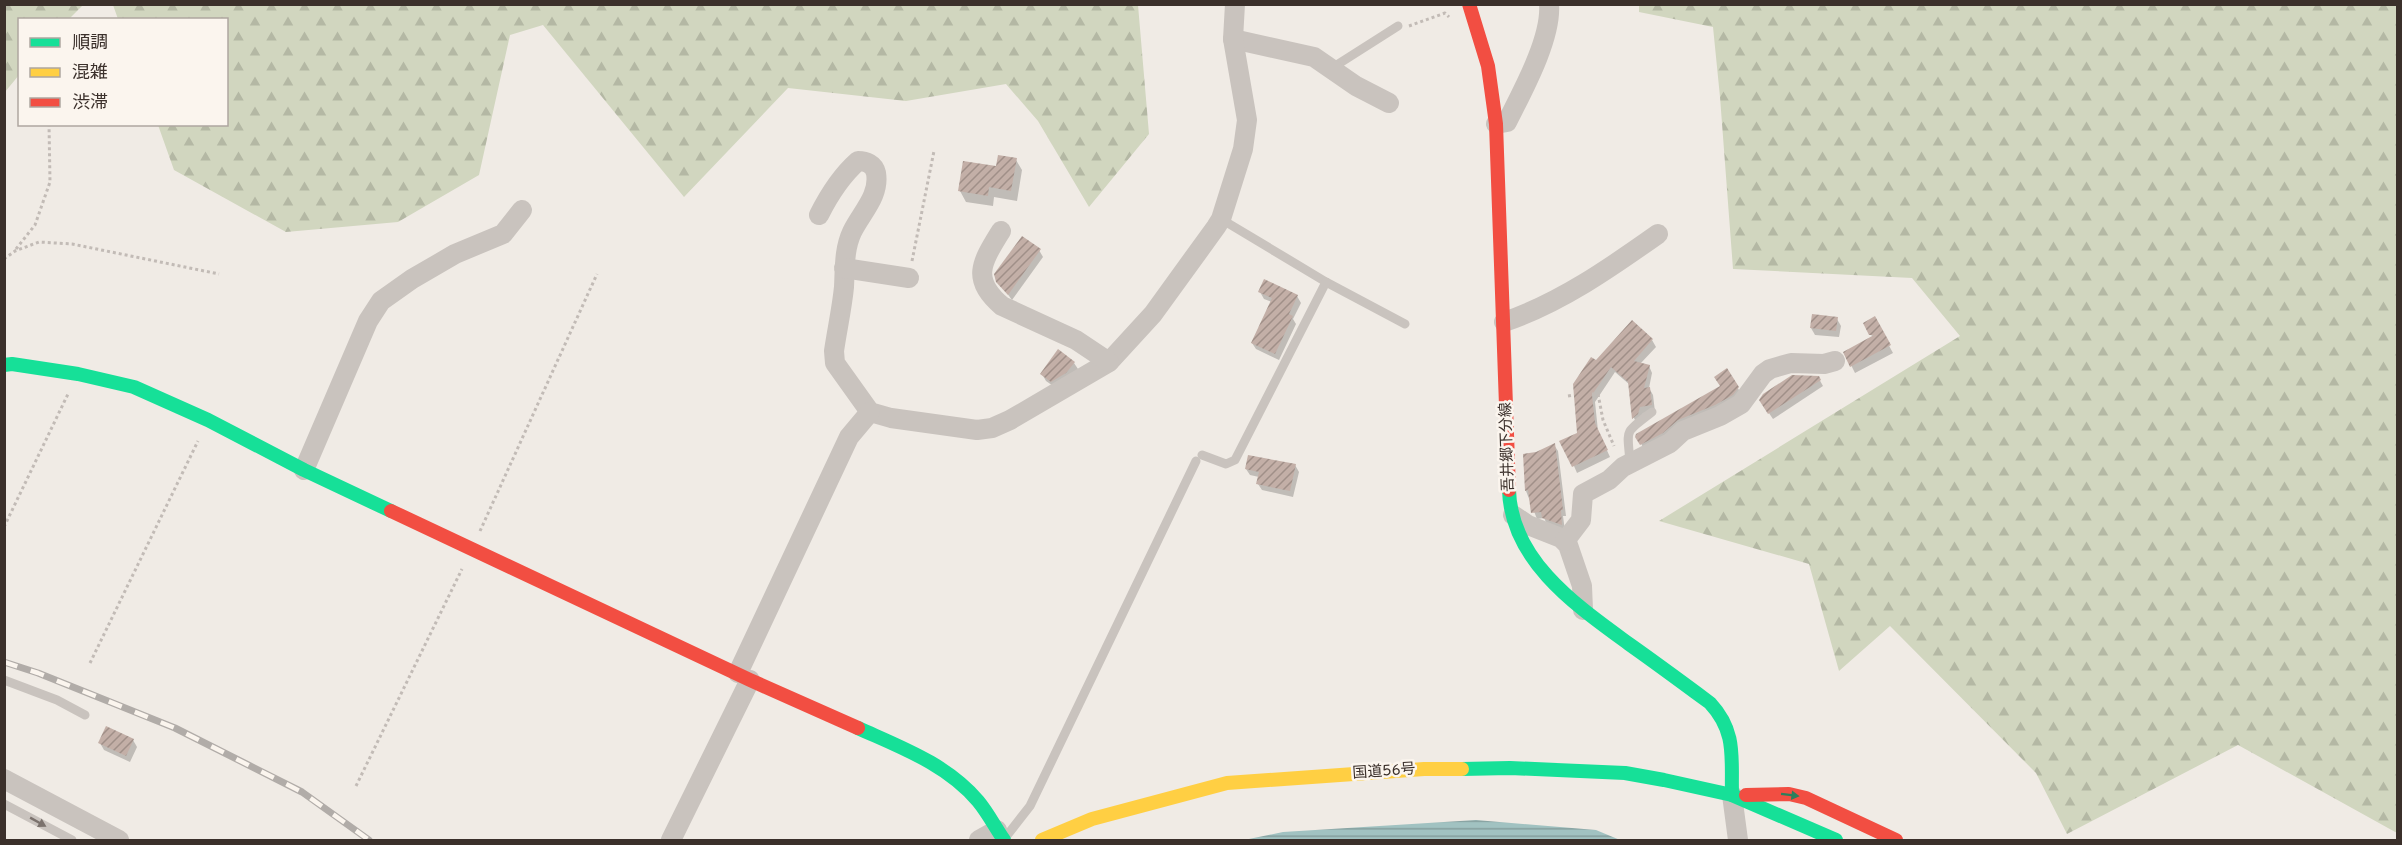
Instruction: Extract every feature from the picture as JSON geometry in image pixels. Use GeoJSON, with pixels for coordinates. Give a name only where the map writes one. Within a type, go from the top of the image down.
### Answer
{"type":"FeatureCollection","features":[{"type":"Feature","properties":{"kind":"main road","name":"吾井郷下分線"},"geometry":{"type":"LineString","coordinates":[[1469,4],[1488,66],[1496,124],[1509,495],[1513,515],[1526,548],[1541,572],[1569,600],[1710,703],[1724,717],[1733,748],[1732,795]]}},
{"type":"Feature","properties":{"kind":"main road"},"geometry":{"type":"LineString","coordinates":[[4,365],[12,364],[78,374],[135,387],[208,420],[304,470],[744,676],[923,757],[961,784],[978,801],[1002,837]]}},
{"type":"Feature","properties":{"kind":"main road","name":"国道56号"},"geometry":{"type":"LineString","coordinates":[[1042,840],[1092,819],[1157,799],[1227,783],[1424,769],[1625,773],[1732,795],[1836,840]]}},
{"type":"Feature","properties":{"kind":"main road","name":"国道56号"},"geometry":{"type":"LineString","coordinates":[[1732,795],[1789,794],[1806,798],[1896,840]]}},
{"type":"Feature","properties":{"kind":"street"},"geometry":{"type":"LineString","coordinates":[[819,215],[829,195],[858,161],[865,161],[873,166],[876,173],[876,186],[870,203],[852,233],[844,268],[844,286],[834,351],[835,363],[870,412],[891,418],[977,430],[992,428],[1043,402],[1109,362],[1153,314],[1221,219],[1243,149],[1247,120],[1233,39],[1235,4]]}},
{"type":"Feature","properties":{"kind":"street"},"geometry":{"type":"LineString","coordinates":[[1496,124],[1507,122],[1522,92],[1547,30],[1549,4]]}},
{"type":"Feature","properties":{"kind":"street"},"geometry":{"type":"LineString","coordinates":[[1233,39],[1314,57],[1356,86],[1389,103]]}},
{"type":"Feature","properties":{"kind":"street"},"geometry":{"type":"LineString","coordinates":[[304,470],[368,321],[381,301],[412,279],[455,254],[503,234],[522,210]]}},
{"type":"Feature","properties":{"kind":"street"},"geometry":{"type":"LineString","coordinates":[[1001,231],[982,267],[983,284],[993,298],[1002,306],[1076,340],[1109,362]]}},
{"type":"Feature","properties":{"kind":"street"},"geometry":{"type":"LineString","coordinates":[[1504,322],[1551,302],[1610,268],[1658,234]]}},
{"type":"Feature","properties":{"kind":"street"},"geometry":{"type":"LineString","coordinates":[[844,268],[909,278]]}},
{"type":"Feature","properties":{"kind":"street"},"geometry":{"type":"LineString","coordinates":[[1565,541],[1581,520],[1583,494],[1609,480],[1627,465],[1670,443],[1694,425],[1720,416],[1741,404],[1763,374],[1770,369],[1791,363],[1824,364],[1835,361]]}},
{"type":"Feature","properties":{"kind":"street"},"geometry":{"type":"LineString","coordinates":[[671,840],[849,437],[870,412]]}},
{"type":"Feature","properties":{"kind":"street"},"geometry":{"type":"LineString","coordinates":[[1513,515],[1528,525],[1554,534],[1565,541],[1578,572],[1583,610]]}},
{"type":"Feature","properties":{"kind":"street"},"geometry":{"type":"LineString","coordinates":[[4,779],[119,840]]}},
{"type":"Feature","properties":{"kind":"street"},"geometry":{"type":"LineString","coordinates":[[1732,795],[1738,840]]}},
{"type":"Feature","properties":{"kind":"street"},"geometry":{"type":"LineString","coordinates":[[979,840],[1002,837]]}},
{"type":"Feature","properties":{"kind":"lane"},"geometry":{"type":"LineString","coordinates":[[1332,68],[1398,26]]}},
{"type":"Feature","properties":{"kind":"lane"},"geometry":{"type":"LineString","coordinates":[[1221,219],[1326,282],[1405,324]]}},
{"type":"Feature","properties":{"kind":"lane"},"geometry":{"type":"LineString","coordinates":[[1002,837],[1030,806],[1199,458],[1226,464],[1235,460],[1326,282]]}},
{"type":"Feature","properties":{"kind":"lane"},"geometry":{"type":"LineString","coordinates":[[1627,465],[1628,432],[1652,412]]}},
{"type":"Feature","properties":{"kind":"lane"},"geometry":{"type":"LineString","coordinates":[[4,680],[57,700],[85,715]]}},
{"type":"Feature","properties":{"kind":"lane"},"geometry":{"type":"LineString","coordinates":[[4,804],[72,840]]}},
{"type":"Feature","properties":{"kind":"path"},"geometry":{"type":"LineString","coordinates":[[1398,26],[1411,26],[1445,13],[1450,18]]}},
{"type":"Feature","properties":{"kind":"path"},"geometry":{"type":"LineString","coordinates":[[15,251],[35,225],[50,182],[49,126]]}},
{"type":"Feature","properties":{"kind":"path"},"geometry":{"type":"LineString","coordinates":[[909,278],[934,151]]}},
{"type":"Feature","properties":{"kind":"path"},"geometry":{"type":"LineString","coordinates":[[4,259],[15,251],[39,242],[72,244],[219,274]]}},
{"type":"Feature","properties":{"kind":"path"},"geometry":{"type":"LineString","coordinates":[[356,786],[472,548],[597,274]]}},
{"type":"Feature","properties":{"kind":"path"},"geometry":{"type":"LineString","coordinates":[[4,527],[78,374]]}},
{"type":"Feature","properties":{"kind":"path"},"geometry":{"type":"LineString","coordinates":[[1592,394],[1598,393],[1603,420],[1627,465]]}},
{"type":"Feature","properties":{"kind":"path"},"geometry":{"type":"LineString","coordinates":[[1568,396],[1574,395]]}},
{"type":"Feature","properties":{"kind":"path"},"geometry":{"type":"LineString","coordinates":[[90,663],[208,420]]}},
{"type":"Feature","properties":{"kind":"green space"},"geometry":{"type":"Polygon","coordinates":[[[5,4],[83,5],[70,18],[18,18],[18,76],[5,92],[5,4]]]}},
{"type":"Feature","properties":{"kind":"green space"},"geometry":{"type":"Polygon","coordinates":[[[113,5],[1138,5],[1149,134],[1089,207],[1038,121],[1006,84],[906,101],[788,88],[684,197],[543,25],[510,35],[479,175],[398,222],[286,232],[174,170],[158,126],[228,126],[228,18],[118,18],[113,5]]]}},
{"type":"Feature","properties":{"kind":"green space"},"geometry":{"type":"Polygon","coordinates":[[[1639,5],[2397,5],[2397,833],[2238,745],[2067,834],[2036,773],[1890,626],[1839,671],[1809,564],[1659,521],[1960,336],[1912,278],[1733,269],[1713,27],[1639,12],[1639,5]]]}},
{"type":"Feature","properties":{"kind":"water"},"geometry":{"type":"Polygon","coordinates":[[[1476,820],[1596,830],[1620,840],[1244,840],[1283,832],[1476,820]]]}},
{"type":"Feature","properties":{"kind":"building"},"geometry":{"type":"Polygon","coordinates":[[[998,155],[1017,158],[1011,191],[989,187],[988,196],[958,191],[963,161],[996,166],[998,155]]]}},
{"type":"Feature","properties":{"kind":"building"},"geometry":{"type":"Polygon","coordinates":[[[1022,236],[1041,249],[1008,295],[996,282],[994,274],[1022,236]]]}},
{"type":"Feature","properties":{"kind":"building"},"geometry":{"type":"Polygon","coordinates":[[[1264,279],[1298,295],[1289,314],[1293,316],[1275,354],[1251,343],[1272,298],[1258,292],[1264,279]]]}},
{"type":"Feature","properties":{"kind":"building"},"geometry":{"type":"Polygon","coordinates":[[[1812,314],[1838,317],[1836,331],[1810,328],[1812,314]]]}},
{"type":"Feature","properties":{"kind":"building"},"geometry":{"type":"Polygon","coordinates":[[[1875,316],[1891,345],[1850,367],[1843,352],[1874,335],[1869,335],[1863,323],[1875,316]]]}},
{"type":"Feature","properties":{"kind":"building"},"geometry":{"type":"Polygon","coordinates":[[[1632,320],[1653,339],[1634,361],[1650,365],[1644,388],[1650,387],[1652,405],[1640,407],[1638,414],[1632,419],[1628,382],[1611,367],[1592,395],[1595,423],[1608,450],[1572,467],[1559,441],[1577,433],[1573,384],[1591,357],[1596,360],[1632,320]]]}},
{"type":"Feature","properties":{"kind":"building"},"geometry":{"type":"Polygon","coordinates":[[[1058,349],[1075,362],[1066,373],[1051,382],[1040,374],[1058,349]]]}},
{"type":"Feature","properties":{"kind":"building"},"geometry":{"type":"Polygon","coordinates":[[[1727,368],[1739,387],[1733,395],[1678,420],[1663,433],[1640,445],[1635,437],[1636,434],[1720,386],[1714,377],[1727,368]]]}},
{"type":"Feature","properties":{"kind":"building"},"geometry":{"type":"Polygon","coordinates":[[[1792,375],[1819,376],[1821,380],[1768,414],[1759,400],[1763,394],[1792,375]]]}},
{"type":"Feature","properties":{"kind":"building"},"geometry":{"type":"Polygon","coordinates":[[[1555,443],[1563,510],[1561,510],[1562,525],[1542,518],[1541,512],[1531,513],[1528,490],[1525,491],[1523,454],[1536,452],[1555,443]]]}},
{"type":"Feature","properties":{"kind":"building"},"geometry":{"type":"Polygon","coordinates":[[[1248,455],[1296,464],[1290,491],[1256,484],[1259,472],[1245,469],[1248,455]]]}},
{"type":"Feature","properties":{"kind":"building"},"geometry":{"type":"Polygon","coordinates":[[[106,726],[134,739],[126,756],[98,743],[106,726]]]}},
{"type":"Feature","properties":{"kind":"railway"},"geometry":{"type":"LineString","coordinates":[[4,662],[38,673],[175,728],[302,792],[369,840]]}},
{"type":"Feature","properties":{"kind":"traffic: fast"},"geometry":{"type":"LineString","coordinates":[[4,365],[12,364],[78,374],[134,387],[208,420],[304,470],[391,511]]}},
{"type":"Feature","properties":{"kind":"traffic: fast"},"geometry":{"type":"LineString","coordinates":[[1509,490],[1513,515],[1521,539],[1534,560],[1550,579],[1589,614],[1710,703],[1719,714],[1725,724],[1731,746],[1732,795]]}},
{"type":"Feature","properties":{"kind":"traffic: fast"},"geometry":{"type":"LineString","coordinates":[[858,728],[922,758],[952,777],[978,801],[1004,840]]}},
{"type":"Feature","properties":{"kind":"traffic: fast"},"geometry":{"type":"LineString","coordinates":[[1462,769],[1510,768],[1625,773],[1664,780],[1732,795],[1836,840]]}},
{"type":"Feature","properties":{"kind":"traffic: slow"},"geometry":{"type":"LineString","coordinates":[[1042,840],[1092,819],[1227,783],[1424,769],[1462,769]]}},
{"type":"Feature","properties":{"kind":"traffic: jam"},"geometry":{"type":"LineString","coordinates":[[1469,4],[1488,66],[1496,124],[1509,490]]}},
{"type":"Feature","properties":{"kind":"traffic: jam"},"geometry":{"type":"LineString","coordinates":[[391,511],[750,680],[858,728]]}},
{"type":"Feature","properties":{"kind":"traffic: jam"},"geometry":{"type":"LineString","coordinates":[[1746,795],[1789,794],[1806,798],[1896,840]]}}]}
